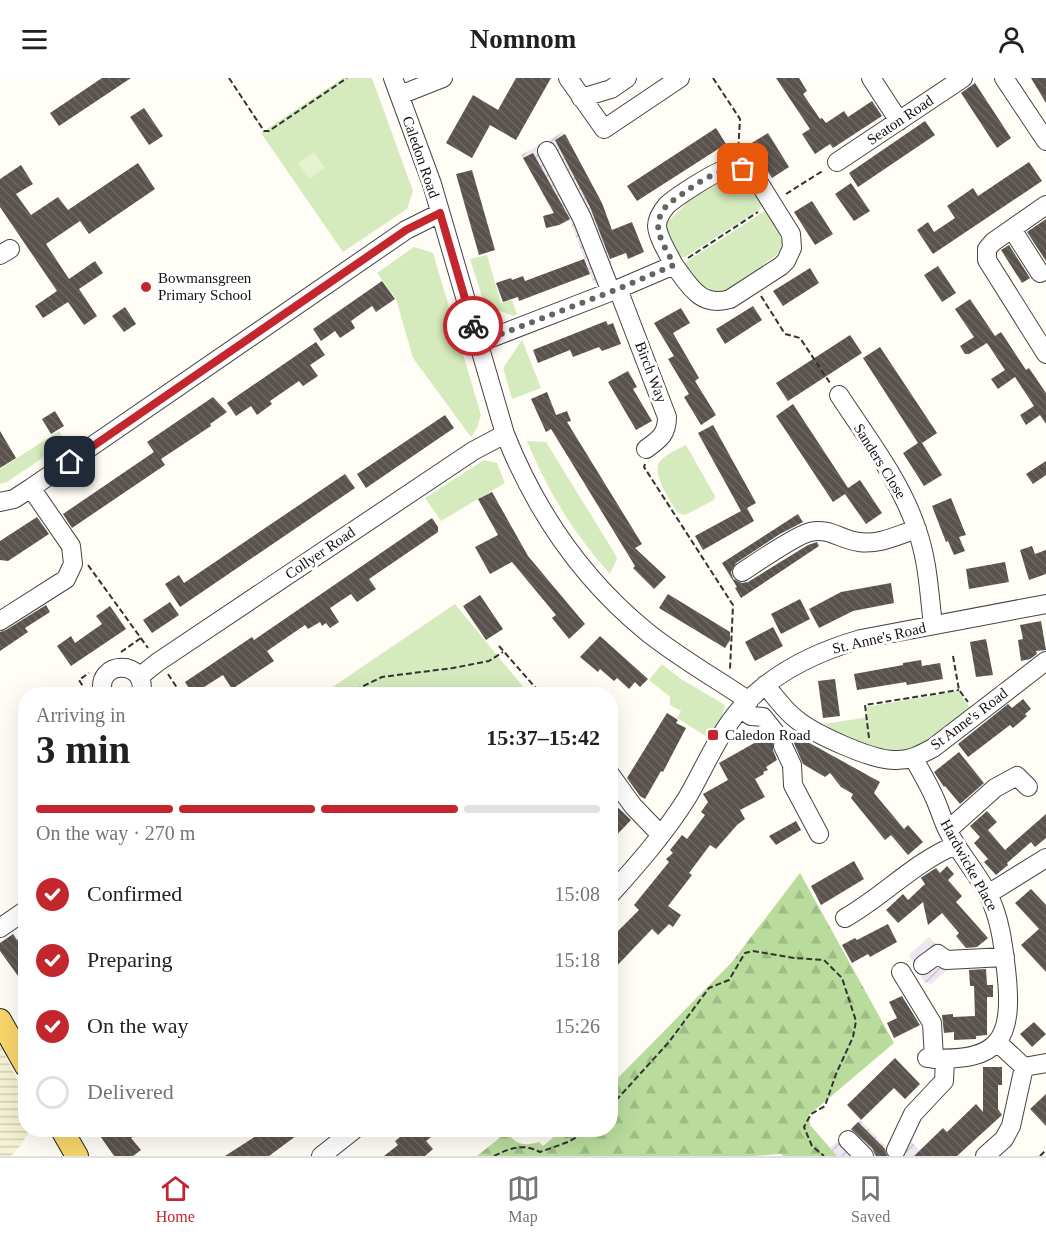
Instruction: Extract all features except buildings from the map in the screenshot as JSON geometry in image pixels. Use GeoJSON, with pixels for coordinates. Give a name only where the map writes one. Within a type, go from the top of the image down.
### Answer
{"type":"FeatureCollection","features":[{"type":"Feature","properties":{"kind":"main road"},"geometry":{"type":"LineString","coordinates":[[0,1020],[18,1052]]}},
{"type":"Feature","properties":{"kind":"main road"},"geometry":{"type":"LineString","coordinates":[[66,1137],[77,1156]]}},
{"type":"Feature","properties":{"kind":"street"},"geometry":{"type":"LineString","coordinates":[[397,87],[443,78]]}},
{"type":"Feature","properties":{"kind":"street"},"geometry":{"type":"LineString","coordinates":[[581,98],[611,89],[627,78]]}},
{"type":"Feature","properties":{"kind":"street"},"geometry":{"type":"LineString","coordinates":[[570,79],[604,129],[680,78]]}},
{"type":"Feature","properties":{"kind":"street"},"geometry":{"type":"LineString","coordinates":[[871,78],[898,121]]}},
{"type":"Feature","properties":{"kind":"street","name":"Seaton Road"},"geometry":{"type":"LineString","coordinates":[[837,162],[963,78]]}},
{"type":"Feature","properties":{"kind":"street"},"geometry":{"type":"LineString","coordinates":[[1004,78],[1046,141]]}},
{"type":"Feature","properties":{"kind":"street","name":"Caledon Road"},"geometry":{"type":"LineString","coordinates":[[397,87],[440,213],[505,434],[518,468],[543,515],[597,586],[648,633],[729,687],[745,705],[751,716],[763,717],[779,739],[792,765],[793,785],[819,834]]}},
{"type":"Feature","properties":{"kind":"street","name":"Birch Way"},"geometry":{"type":"LineString","coordinates":[[548,151],[582,218],[643,351],[667,417],[667,429],[664,435],[646,449]]}},
{"type":"Feature","properties":{"kind":"street"},"geometry":{"type":"LineString","coordinates":[[727,168],[737,168],[750,172],[756,178],[791,234],[792,248],[786,261],[730,299],[708,301],[693,291],[674,265],[657,226],[659,217],[668,204],[717,172],[727,168]]}},
{"type":"Feature","properties":{"kind":"street"},"geometry":{"type":"LineString","coordinates":[[1046,205],[993,242],[987,249],[987,260],[1046,354]]}},
{"type":"Feature","properties":{"kind":"street"},"geometry":{"type":"LineString","coordinates":[[0,502],[14,499],[31,488],[406,230],[440,213]]}},
{"type":"Feature","properties":{"kind":"street"},"geometry":{"type":"LineString","coordinates":[[1011,229],[1040,273]]}},
{"type":"Feature","properties":{"kind":"street"},"geometry":{"type":"LineString","coordinates":[[478,343],[614,291],[674,265]]}},
{"type":"Feature","properties":{"kind":"street","name":"Sanders Close"},"geometry":{"type":"LineString","coordinates":[[839,395],[903,495],[917,530],[928,573],[933,626]]}},
{"type":"Feature","properties":{"kind":"street","name":"Collyer Road"},"geometry":{"type":"LineString","coordinates":[[101,687],[104,678],[114,669],[128,668],[140,686],[158,662],[473,451],[505,434]]}},
{"type":"Feature","properties":{"kind":"street"},"geometry":{"type":"LineString","coordinates":[[0,621],[66,579],[73,564],[70,546],[31,488]]}},
{"type":"Feature","properties":{"kind":"street"},"geometry":{"type":"LineString","coordinates":[[742,572],[807,532],[831,532],[855,542],[867,543],[917,530]]}},
{"type":"Feature","properties":{"kind":"street","name":"St. Anne's Road"},"geometry":{"type":"LineString","coordinates":[[618,885],[662,835],[745,705],[765,685],[791,668],[832,647],[861,639],[1046,604]]}},
{"type":"Feature","properties":{"kind":"street","name":"St Anne's Road"},"geometry":{"type":"LineString","coordinates":[[765,685],[789,713],[806,726],[832,740],[883,759],[914,759],[940,743],[1046,661]]}},
{"type":"Feature","properties":{"kind":"street","name":"Hardwicke Place"},"geometry":{"type":"LineString","coordinates":[[914,759],[952,837],[987,894],[998,918],[1010,1008],[998,1042]]}},
{"type":"Feature","properties":{"kind":"street"},"geometry":{"type":"LineString","coordinates":[[845,918],[864,907],[937,852],[995,788],[1017,776],[1028,787]]}},
{"type":"Feature","properties":{"kind":"street"},"geometry":{"type":"LineString","coordinates":[[618,785],[633,806],[662,835]]}},
{"type":"Feature","properties":{"kind":"street"},"geometry":{"type":"LineString","coordinates":[[987,894],[1045,860]]}},
{"type":"Feature","properties":{"kind":"street"},"geometry":{"type":"LineString","coordinates":[[0,928],[18,916]]}},
{"type":"Feature","properties":{"kind":"street"},"geometry":{"type":"LineString","coordinates":[[923,965],[938,954],[946,960],[1005,957]]}},
{"type":"Feature","properties":{"kind":"street"},"geometry":{"type":"LineString","coordinates":[[895,1154],[912,1114],[944,1081],[935,1059],[932,1023],[901,972]]}},
{"type":"Feature","properties":{"kind":"street"},"geometry":{"type":"LineString","coordinates":[[935,1059],[973,1057],[998,1042],[1006,1053],[1024,1067],[1046,1063]]}},
{"type":"Feature","properties":{"kind":"street"},"geometry":{"type":"LineString","coordinates":[[985,1156],[1004,1139],[1011,1126],[1024,1067]]}},
{"type":"Feature","properties":{"kind":"street"},"geometry":{"type":"LineString","coordinates":[[321,1156],[345,1137]]}},
{"type":"Feature","properties":{"kind":"street"},"geometry":{"type":"LineString","coordinates":[[848,1140],[864,1156]]}},
{"type":"Feature","properties":{"kind":"path"},"geometry":{"type":"LineString","coordinates":[[229,78],[264,131],[269,131],[347,78]]}},
{"type":"Feature","properties":{"kind":"path"},"geometry":{"type":"LineString","coordinates":[[713,78],[740,119],[737,168]]}},
{"type":"Feature","properties":{"kind":"path"},"geometry":{"type":"LineString","coordinates":[[674,265],[837,162]]}},
{"type":"Feature","properties":{"kind":"path"},"geometry":{"type":"LineString","coordinates":[[752,284],[785,334],[800,338],[839,395]]}},
{"type":"Feature","properties":{"kind":"path"},"geometry":{"type":"LineString","coordinates":[[646,449],[644,467],[733,605],[729,687]]}},
{"type":"Feature","properties":{"kind":"path"},"geometry":{"type":"LineString","coordinates":[[70,546],[76,548],[176,687]]}},
{"type":"Feature","properties":{"kind":"path"},"geometry":{"type":"LineString","coordinates":[[499,646],[535,687]]}},
{"type":"Feature","properties":{"kind":"path"},"geometry":{"type":"LineString","coordinates":[[361,687],[382,677],[489,661],[503,652]]}},
{"type":"Feature","properties":{"kind":"path"},"geometry":{"type":"LineString","coordinates":[[864,752],[870,736],[865,705],[959,690],[953,656]]}},
{"type":"Feature","properties":{"kind":"path"},"geometry":{"type":"LineString","coordinates":[[618,1098],[669,1042],[709,988],[729,980],[745,953],[753,951],[824,960],[842,978],[856,1021],[853,1037],[836,1074],[825,1106],[811,1114],[804,1127],[812,1146],[824,1156]]}},
{"type":"Feature","properties":{"kind":"path"},"geometry":{"type":"LineString","coordinates":[[494,1156],[513,1147],[530,1146],[540,1152],[577,1137]]}},
{"type":"Feature","properties":{"kind":"path"},"geometry":{"type":"LineString","coordinates":[[1040,1156],[1046,1150]]}},
{"type":"Feature","properties":{"kind":"shaded area"},"geometry":{"type":"Polygon","coordinates":[[[563,132],[599,198],[621,254],[610,259],[616,277],[594,284],[570,221],[560,225],[521,155],[563,132]]]}},
{"type":"Feature","properties":{"kind":"shaded area"},"geometry":{"type":"Polygon","coordinates":[[[929,937],[954,964],[931,984],[924,982],[909,955],[929,937]]]}},
{"type":"Feature","properties":{"kind":"shaded area"},"geometry":{"type":"Polygon","coordinates":[[[0,1045],[18,1082],[18,1137],[26,1137],[11,1156],[0,1156],[0,1045]]]}},
{"type":"Feature","properties":{"kind":"shaded area"},"geometry":{"type":"Polygon","coordinates":[[[860,1120],[886,1147],[894,1139],[909,1139],[925,1156],[837,1156],[830,1148],[860,1120]]]}},
{"type":"Feature","properties":{"kind":"green space"},"geometry":{"type":"Polygon","coordinates":[[[343,78],[372,78],[413,191],[407,209],[343,252],[261,133],[343,78]]]}},
{"type":"Feature","properties":{"kind":"green space"},"geometry":{"type":"Polygon","coordinates":[[[314,152],[325,168],[310,179],[298,163],[314,152]]]}},
{"type":"Feature","properties":{"kind":"green space"},"geometry":{"type":"Polygon","coordinates":[[[720,177],[724,181],[735,178],[746,186],[752,183],[765,202],[759,210],[685,257],[678,257],[664,225],[685,205],[683,201],[720,177]]]}},
{"type":"Feature","properties":{"kind":"green space"},"geometry":{"type":"Polygon","coordinates":[[[763,212],[771,212],[779,224],[775,227],[782,243],[779,251],[766,263],[768,267],[727,294],[707,294],[683,264],[763,212]]]}},
{"type":"Feature","properties":{"kind":"green space"},"geometry":{"type":"Polygon","coordinates":[[[414,247],[433,253],[481,415],[471,437],[413,358],[396,299],[377,273],[414,247]]]}},
{"type":"Feature","properties":{"kind":"green space"},"geometry":{"type":"Polygon","coordinates":[[[487,255],[501,303],[512,300],[517,314],[514,316],[485,306],[470,259],[487,255]]]}},
{"type":"Feature","properties":{"kind":"green space"},"geometry":{"type":"Polygon","coordinates":[[[522,340],[541,388],[512,399],[503,368],[522,340]]]}},
{"type":"Feature","properties":{"kind":"green space"},"geometry":{"type":"Polygon","coordinates":[[[59,431],[66,442],[7,482],[0,484],[0,469],[59,431]]]}},
{"type":"Feature","properties":{"kind":"green space"},"geometry":{"type":"Polygon","coordinates":[[[527,441],[546,442],[615,554],[617,559],[610,574],[563,511],[543,477],[527,441]]]}},
{"type":"Feature","properties":{"kind":"green space"},"geometry":{"type":"Polygon","coordinates":[[[686,445],[715,496],[714,500],[685,515],[678,513],[662,486],[658,465],[669,454],[686,445]]]}},
{"type":"Feature","properties":{"kind":"green space"},"geometry":{"type":"Polygon","coordinates":[[[484,460],[497,463],[505,483],[441,521],[425,498],[484,460]]]}},
{"type":"Feature","properties":{"kind":"green space"},"geometry":{"type":"Polygon","coordinates":[[[455,604],[523,687],[332,687],[455,604]]]}},
{"type":"Feature","properties":{"kind":"green space"},"geometry":{"type":"Polygon","coordinates":[[[662,664],[681,679],[725,705],[721,718],[709,738],[677,718],[681,711],[670,705],[670,697],[649,680],[662,664]]]}},
{"type":"Feature","properties":{"kind":"green space"},"geometry":{"type":"Polygon","coordinates":[[[958,691],[972,710],[939,736],[906,751],[885,753],[836,733],[824,724],[868,717],[866,707],[958,691]]]}},
{"type":"Feature","properties":{"kind":"green space"},"geometry":{"type":"Polygon","coordinates":[[[800,873],[894,1043],[809,1115],[810,1125],[837,1156],[783,1156],[781,1154],[754,1156],[477,1156],[501,1137],[511,1137],[521,1144],[539,1142],[543,1146],[554,1137],[618,1137],[618,1078],[732,962],[800,873]]]}},
{"type":"Feature","properties":{"kind":"way so far"},"geometry":{"type":"LineString","coordinates":[[473,326],[478,343],[674,265],[657,226],[663,210],[668,204],[717,172],[727,168],[743,169]]}},
{"type":"Feature","properties":{"kind":"place","name":"Bowmansgreen Primary School"},"geometry":{"type":"Point","coordinates":[146,287]}},
{"type":"Feature","properties":{"kind":"place","name":"Caledon Road"},"geometry":{"type":"Point","coordinates":[713,735]}},
{"type":"Feature","properties":{"kind":"route"},"geometry":{"type":"LineString","coordinates":[[70,462],[406,230],[440,213],[473,326]]}}]}
